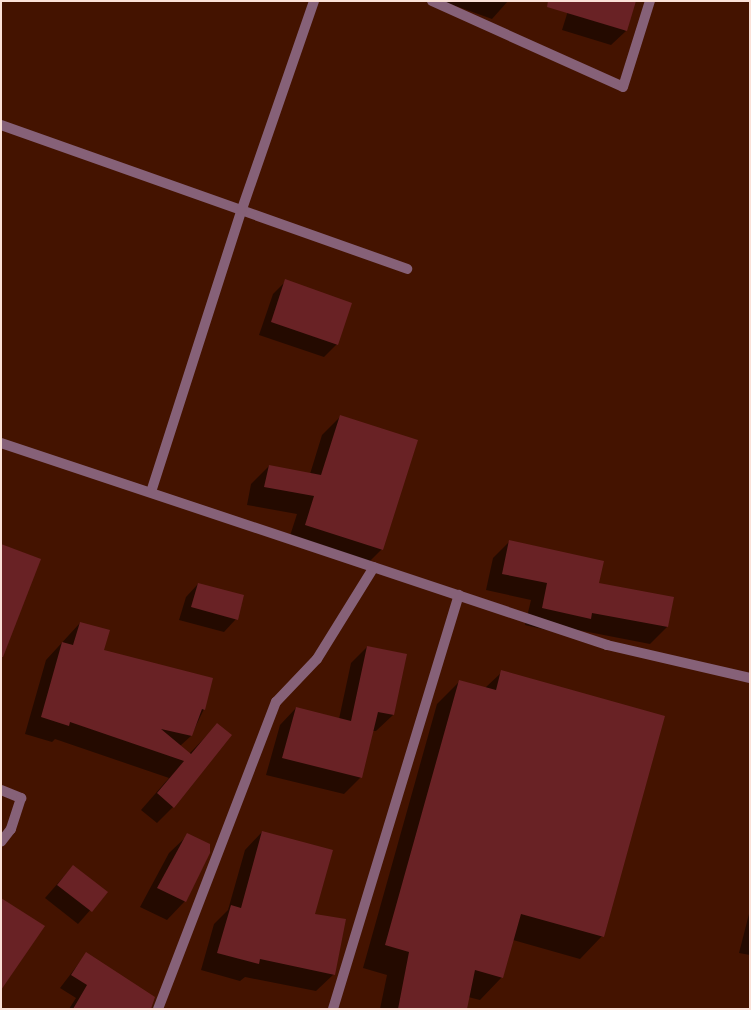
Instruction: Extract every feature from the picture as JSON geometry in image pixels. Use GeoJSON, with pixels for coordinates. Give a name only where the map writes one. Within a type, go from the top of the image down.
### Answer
{"type":"FeatureCollection","features":[{"type":"Feature","properties":{"kind":"street"},"geometry":{"type":"LineString","coordinates":[[151,492],[242,209],[314,1]]}},
{"type":"Feature","properties":{"kind":"street"},"geometry":{"type":"LineString","coordinates":[[432,1],[623,87],[650,1]]}},
{"type":"Feature","properties":{"kind":"street"},"geometry":{"type":"LineString","coordinates":[[1,125],[407,269]]}},
{"type":"Feature","properties":{"kind":"street"},"geometry":{"type":"LineString","coordinates":[[1,443],[607,645],[750,678]]}},
{"type":"Feature","properties":{"kind":"street"},"geometry":{"type":"LineString","coordinates":[[158,1009],[276,702],[317,659],[374,567]]}},
{"type":"Feature","properties":{"kind":"street"},"geometry":{"type":"LineString","coordinates":[[332,1009],[459,595]]}},
{"type":"Feature","properties":{"kind":"street"},"geometry":{"type":"LineString","coordinates":[[1,790],[21,798],[11,829],[1,842]]}},
{"type":"Feature","properties":{"kind":"building"},"geometry":{"type":"Polygon","coordinates":[[[548,1],[636,1],[627,31],[547,7],[548,1]]]}},
{"type":"Feature","properties":{"kind":"building"},"geometry":{"type":"Polygon","coordinates":[[[285,279],[352,303],[338,345],[271,322],[285,279]]]}},
{"type":"Feature","properties":{"kind":"building"},"geometry":{"type":"Polygon","coordinates":[[[340,415],[418,440],[383,550],[305,525],[314,496],[264,487],[269,465],[321,475],[340,415]]]}},
{"type":"Feature","properties":{"kind":"building"},"geometry":{"type":"Polygon","coordinates":[[[509,540],[604,561],[599,583],[674,597],[668,627],[592,613],[591,619],[542,608],[547,583],[502,574],[509,540]]]}},
{"type":"Feature","properties":{"kind":"building"},"geometry":{"type":"Polygon","coordinates":[[[1,544],[41,559],[3,657],[1,657],[1,544]]]}},
{"type":"Feature","properties":{"kind":"building"},"geometry":{"type":"Polygon","coordinates":[[[198,583],[244,595],[238,620],[191,607],[198,583]]]}},
{"type":"Feature","properties":{"kind":"building"},"geometry":{"type":"Polygon","coordinates":[[[80,622],[110,630],[104,650],[213,678],[205,710],[202,709],[192,736],[161,729],[191,754],[217,723],[232,735],[174,808],[157,793],[184,761],[70,722],[69,726],[41,717],[62,642],[73,645],[80,622]]]}},
{"type":"Feature","properties":{"kind":"building"},"geometry":{"type":"Polygon","coordinates":[[[367,646],[407,654],[394,715],[378,712],[362,778],[282,758],[296,707],[351,721],[367,646]]]}},
{"type":"Feature","properties":{"kind":"building"},"geometry":{"type":"Polygon","coordinates":[[[501,670],[665,716],[604,937],[521,914],[503,978],[475,970],[467,1009],[398,1009],[409,952],[385,945],[459,680],[496,690],[501,670]]]}},
{"type":"Feature","properties":{"kind":"building"},"geometry":{"type":"Polygon","coordinates":[[[262,831],[333,850],[315,914],[346,919],[335,975],[260,959],[259,964],[217,953],[231,905],[241,908],[262,831]]]}},
{"type":"Feature","properties":{"kind":"building"},"geometry":{"type":"Polygon","coordinates":[[[187,833],[210,844],[210,853],[186,902],[157,888],[187,833]]]}},
{"type":"Feature","properties":{"kind":"building"},"geometry":{"type":"Polygon","coordinates":[[[73,865],[108,892],[92,912],[57,885],[73,865]]]}},
{"type":"Feature","properties":{"kind":"building"},"geometry":{"type":"Polygon","coordinates":[[[1,898],[45,926],[1,990],[1,898]]]}},
{"type":"Feature","properties":{"kind":"building"},"geometry":{"type":"Polygon","coordinates":[[[86,952],[155,997],[151,1009],[73,1009],[87,985],[71,975],[86,952]]]}}]}
